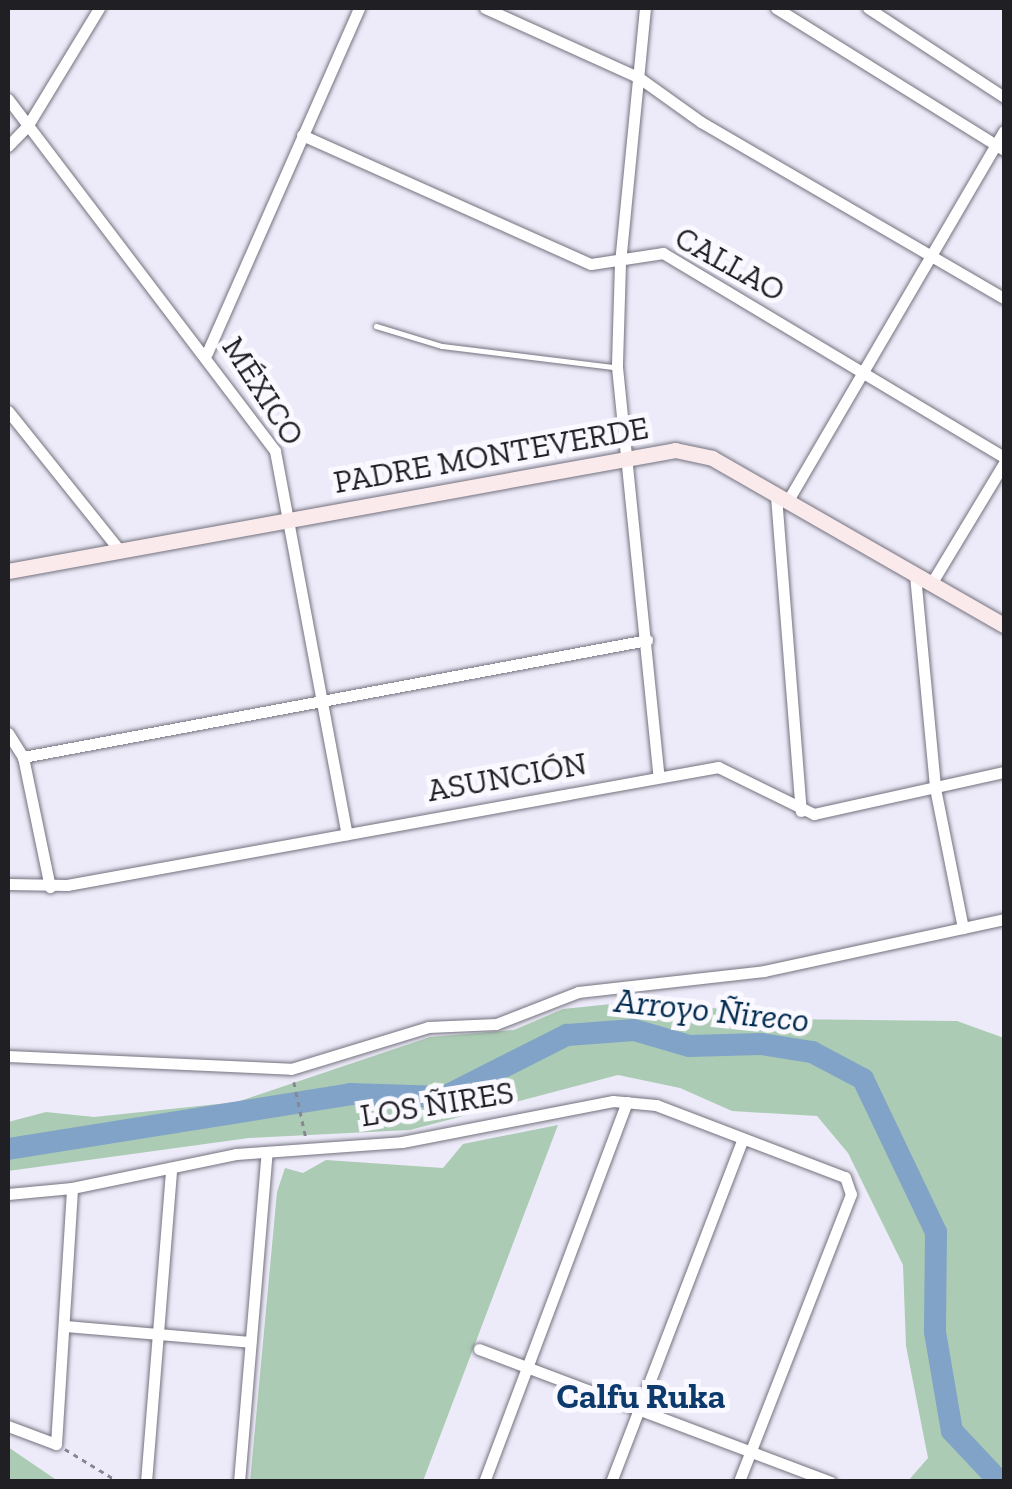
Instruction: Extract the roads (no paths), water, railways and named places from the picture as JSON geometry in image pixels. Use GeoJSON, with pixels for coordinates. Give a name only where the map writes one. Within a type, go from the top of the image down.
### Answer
{"type":"FeatureCollection","features":[{"type":"Feature","properties":{"kind":"street"},"geometry":{"type":"LineString","coordinates":[[8,146],[28,125],[99,8]]}},
{"type":"Feature","properties":{"kind":"street"},"geometry":{"type":"LineString","coordinates":[[207,353],[359,8]]}},
{"type":"Feature","properties":{"kind":"street"},"geometry":{"type":"LineString","coordinates":[[485,8],[638,77],[701,122],[1004,298]]}},
{"type":"Feature","properties":{"kind":"street"},"geometry":{"type":"LineString","coordinates":[[645,8],[620,263],[617,367],[659,777]]}},
{"type":"Feature","properties":{"kind":"street"},"geometry":{"type":"LineString","coordinates":[[776,8],[1000,148]]}},
{"type":"Feature","properties":{"kind":"street"},"geometry":{"type":"LineString","coordinates":[[868,8],[1004,97]]}},
{"type":"Feature","properties":{"kind":"street","name":"MÉXICO"},"geometry":{"type":"LineString","coordinates":[[8,99],[207,353],[275,451],[292,519],[348,834]]}},
{"type":"Feature","properties":{"kind":"street"},"geometry":{"type":"LineString","coordinates":[[1004,131],[1000,148],[928,254],[862,373],[781,499],[800,810],[827,813],[1004,772]]}},
{"type":"Feature","properties":{"kind":"street","name":"CALLAO"},"geometry":{"type":"LineString","coordinates":[[302,135],[590,264],[620,263],[662,253],[1004,460]]}},
{"type":"Feature","properties":{"kind":"street"},"geometry":{"type":"LineString","coordinates":[[8,411],[120,551]]}},
{"type":"Feature","properties":{"kind":"street","name":"PADRE MONTEVERDE"},"geometry":{"type":"LineString","coordinates":[[8,572],[624,458],[691,451],[1004,625]]}},
{"type":"Feature","properties":{"kind":"street"},"geometry":{"type":"LineString","coordinates":[[931,584],[1004,460]]}},
{"type":"Feature","properties":{"kind":"street"},"geometry":{"type":"LineString","coordinates":[[914,575],[936,788],[963,928]]}},
{"type":"Feature","properties":{"kind":"street"},"geometry":{"type":"LineString","coordinates":[[24,757],[646,640]]}},
{"type":"Feature","properties":{"kind":"street"},"geometry":{"type":"LineString","coordinates":[[8,732],[24,757],[50,887]]}},
{"type":"Feature","properties":{"kind":"street","name":"ASUNCIÓN"},"geometry":{"type":"LineString","coordinates":[[8,884],[50,887],[659,777],[730,768],[800,810]]}},
{"type":"Feature","properties":{"kind":"street"},"geometry":{"type":"LineString","coordinates":[[8,1056],[291,1070],[428,1027],[496,1024],[578,992],[764,971],[1004,919]]}},
{"type":"Feature","properties":{"kind":"street"},"geometry":{"type":"LineString","coordinates":[[484,1482],[626,1102]]}},
{"type":"Feature","properties":{"kind":"street","name":"LOS ÑIRES"},"geometry":{"type":"LineString","coordinates":[[8,1194],[72,1188],[267,1152],[402,1142],[626,1102],[656,1105],[845,1177],[851,1194],[750,1452]]}},
{"type":"Feature","properties":{"kind":"street"},"geometry":{"type":"LineString","coordinates":[[612,1482],[743,1138]]}},
{"type":"Feature","properties":{"kind":"street"},"geometry":{"type":"LineString","coordinates":[[239,1482],[267,1152]]}},
{"type":"Feature","properties":{"kind":"street"},"geometry":{"type":"LineString","coordinates":[[146,1482],[171,1168]]}},
{"type":"Feature","properties":{"kind":"street"},"geometry":{"type":"LineString","coordinates":[[8,1426],[56,1444],[72,1188]]}},
{"type":"Feature","properties":{"kind":"street"},"geometry":{"type":"LineString","coordinates":[[64,1326],[250,1342]]}},
{"type":"Feature","properties":{"kind":"street"},"geometry":{"type":"LineString","coordinates":[[478,1349],[831,1482]]}},
{"type":"Feature","properties":{"kind":"street"},"geometry":{"type":"LineString","coordinates":[[739,1482],[750,1452]]}},
{"type":"Feature","properties":{"kind":"lane"},"geometry":{"type":"LineString","coordinates":[[376,326],[442,346],[617,367]]}},
{"type":"Feature","properties":{"kind":"waterway","name":"Arroyo Ñireco"},"geometry":{"type":"LineString","coordinates":[[8,1149],[350,1094],[444,1097],[567,1035],[634,1030],[689,1046],[762,1044],[812,1052],[863,1079],[936,1232],[935,1332],[952,1431],[1000,1482]]}},
{"type":"Feature","properties":{"kind":"district","name":"Calfu Ruka"},"geometry":{"type":"Point","coordinates":[641,1396]}}]}
